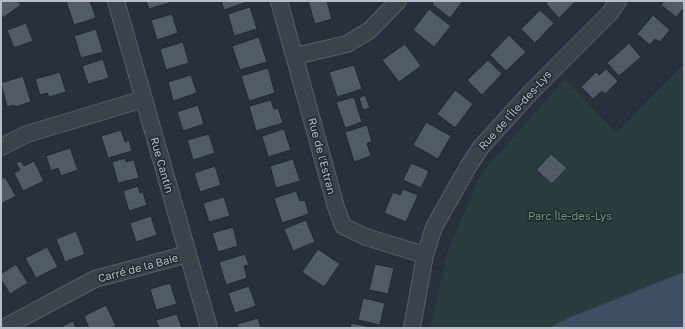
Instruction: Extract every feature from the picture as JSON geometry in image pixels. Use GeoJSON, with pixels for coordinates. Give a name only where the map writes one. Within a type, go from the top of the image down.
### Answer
{"type":"FeatureCollection","features":[{"type":"Feature","properties":{"kind":"street","name":"Rue Cantin"},"geometry":{"type":"LineString","coordinates":[[116,1],[209,328]]}},
{"type":"Feature","properties":{"kind":"street","name":"Rue de l'Estran"},"geometry":{"type":"LineString","coordinates":[[279,1],[336,207],[343,226],[366,237],[425,256]]}},
{"type":"Feature","properties":{"kind":"street"},"geometry":{"type":"LineString","coordinates":[[295,56],[347,44],[370,30],[398,1]]}},
{"type":"Feature","properties":{"kind":"street","name":"Rue de l'Île-des-Lys"},"geometry":{"type":"LineString","coordinates":[[412,328],[425,256],[434,227],[468,167],[481,147],[540,82],[610,13],[618,1]]}},
{"type":"Feature","properties":{"kind":"street"},"geometry":{"type":"LineString","coordinates":[[1,147],[27,134],[144,99]]}},
{"type":"Feature","properties":{"kind":"street","name":"Carré de la Baie"},"geometry":{"type":"LineString","coordinates":[[3,328],[95,279],[188,254]]}},
{"type":"Feature","properties":{"kind":"green space","name":"Parc Île-des-Lys"},"geometry":{"type":"Polygon","coordinates":[[[684,64],[684,272],[568,318],[549,328],[430,328],[448,251],[481,174],[565,79],[616,133],[684,64]]]}},
{"type":"Feature","properties":{"kind":"water"},"geometry":{"type":"Polygon","coordinates":[[[684,272],[684,328],[549,328],[568,318],[684,272]]]}},
{"type":"Feature","properties":{"kind":"building"},"geometry":{"type":"Polygon","coordinates":[[[1,1],[18,1],[21,5],[3,18],[1,14],[1,1]]]}},
{"type":"Feature","properties":{"kind":"building"},"geometry":{"type":"Polygon","coordinates":[[[66,1],[90,1],[96,18],[74,25],[66,1]]]}},
{"type":"Feature","properties":{"kind":"building"},"geometry":{"type":"Polygon","coordinates":[[[146,1],[172,1],[172,2],[149,9],[146,1]]]}},
{"type":"Feature","properties":{"kind":"building"},"geometry":{"type":"Polygon","coordinates":[[[221,1],[250,1],[224,10],[221,1]]]}},
{"type":"Feature","properties":{"kind":"building"},"geometry":{"type":"Polygon","coordinates":[[[308,1],[327,1],[332,19],[315,24],[308,1]]]}},
{"type":"Feature","properties":{"kind":"building"},"geometry":{"type":"Polygon","coordinates":[[[434,1],[463,1],[450,18],[432,4],[434,1]]]}},
{"type":"Feature","properties":{"kind":"building"},"geometry":{"type":"Polygon","coordinates":[[[549,1],[576,1],[559,18],[546,4],[549,1]]]}},
{"type":"Feature","properties":{"kind":"building"},"geometry":{"type":"Polygon","coordinates":[[[664,1],[684,1],[684,8],[676,17],[661,5],[664,1]]]}},
{"type":"Feature","properties":{"kind":"building"},"geometry":{"type":"Polygon","coordinates":[[[250,7],[257,29],[234,36],[228,14],[250,7]]]}},
{"type":"Feature","properties":{"kind":"building"},"geometry":{"type":"Polygon","coordinates":[[[429,9],[451,26],[434,47],[413,30],[429,9]]]}},
{"type":"Feature","properties":{"kind":"building"},"geometry":{"type":"Polygon","coordinates":[[[540,10],[554,23],[535,43],[521,29],[540,10]]]}},
{"type":"Feature","properties":{"kind":"building"},"geometry":{"type":"Polygon","coordinates":[[[172,14],[178,33],[157,40],[151,20],[172,14]]]}},
{"type":"Feature","properties":{"kind":"building"},"geometry":{"type":"Polygon","coordinates":[[[653,15],[670,30],[660,42],[655,39],[650,45],[637,34],[653,15]]]}},
{"type":"Feature","properties":{"kind":"building"},"geometry":{"type":"Polygon","coordinates":[[[26,23],[33,41],[14,48],[7,30],[26,23]]]}},
{"type":"Feature","properties":{"kind":"building"},"geometry":{"type":"Polygon","coordinates":[[[96,29],[103,52],[81,58],[74,36],[96,29]]]}},
{"type":"Feature","properties":{"kind":"building"},"geometry":{"type":"Polygon","coordinates":[[[509,35],[526,52],[506,71],[490,55],[509,35]]]}},
{"type":"Feature","properties":{"kind":"building"},"geometry":{"type":"Polygon","coordinates":[[[259,37],[267,62],[240,70],[232,46],[259,37]]]}},
{"type":"Feature","properties":{"kind":"building"},"geometry":{"type":"Polygon","coordinates":[[[183,42],[189,63],[166,70],[160,49],[183,42]]]}},
{"type":"Feature","properties":{"kind":"building"},"geometry":{"type":"Polygon","coordinates":[[[629,43],[641,57],[619,76],[607,63],[629,43]]]}},
{"type":"Feature","properties":{"kind":"building"},"geometry":{"type":"Polygon","coordinates":[[[405,44],[421,66],[399,82],[382,60],[405,44]]]}},
{"type":"Feature","properties":{"kind":"building"},"geometry":{"type":"Polygon","coordinates":[[[103,59],[109,78],[88,84],[82,66],[103,59]]]}},
{"type":"Feature","properties":{"kind":"building"},"geometry":{"type":"Polygon","coordinates":[[[488,60],[502,74],[482,95],[467,80],[488,60]]]}},
{"type":"Feature","properties":{"kind":"building"},"geometry":{"type":"Polygon","coordinates":[[[354,65],[362,89],[337,97],[329,72],[354,65]]]}},
{"type":"Feature","properties":{"kind":"building"},"geometry":{"type":"Polygon","coordinates":[[[268,68],[275,93],[249,101],[241,76],[268,68]]]}},
{"type":"Feature","properties":{"kind":"building"},"geometry":{"type":"Polygon","coordinates":[[[606,69],[618,81],[605,94],[602,91],[593,99],[581,87],[596,72],[599,75],[606,69]]]}},
{"type":"Feature","properties":{"kind":"building"},"geometry":{"type":"Polygon","coordinates":[[[60,72],[66,92],[49,97],[47,93],[40,95],[35,79],[60,72]]]}},
{"type":"Feature","properties":{"kind":"building"},"geometry":{"type":"Polygon","coordinates":[[[191,75],[197,93],[173,101],[168,82],[191,75]]]}},
{"type":"Feature","properties":{"kind":"building"},"geometry":{"type":"Polygon","coordinates":[[[23,76],[31,102],[15,107],[14,105],[7,107],[1,83],[23,76]]]}},
{"type":"Feature","properties":{"kind":"building"},"geometry":{"type":"Polygon","coordinates":[[[455,90],[473,104],[455,128],[437,114],[455,90]]]}},
{"type":"Feature","properties":{"kind":"building"},"geometry":{"type":"Polygon","coordinates":[[[365,95],[370,108],[363,110],[359,98],[365,95]]]}},
{"type":"Feature","properties":{"kind":"building"},"geometry":{"type":"Polygon","coordinates":[[[354,97],[362,122],[345,128],[336,102],[354,97]]]}},
{"type":"Feature","properties":{"kind":"building"},"geometry":{"type":"Polygon","coordinates":[[[271,100],[274,109],[278,108],[283,123],[256,131],[249,106],[271,100]]]}},
{"type":"Feature","properties":{"kind":"building"},"geometry":{"type":"Polygon","coordinates":[[[198,105],[204,124],[183,131],[177,112],[198,105]]]}},
{"type":"Feature","properties":{"kind":"building"},"geometry":{"type":"Polygon","coordinates":[[[426,122],[451,136],[438,159],[413,145],[426,122]]]}},
{"type":"Feature","properties":{"kind":"building"},"geometry":{"type":"Polygon","coordinates":[[[367,125],[372,142],[367,143],[371,156],[354,162],[345,132],[367,125]]]}},
{"type":"Feature","properties":{"kind":"building"},"geometry":{"type":"Polygon","coordinates":[[[284,129],[291,150],[268,157],[262,136],[284,129]]]}},
{"type":"Feature","properties":{"kind":"building"},"geometry":{"type":"Polygon","coordinates":[[[121,130],[125,142],[129,140],[132,151],[108,158],[101,136],[121,130]]]}},
{"type":"Feature","properties":{"kind":"building"},"geometry":{"type":"Polygon","coordinates":[[[209,134],[215,153],[193,160],[187,140],[209,134]]]}},
{"type":"Feature","properties":{"kind":"building"},"geometry":{"type":"Polygon","coordinates":[[[70,148],[78,170],[61,176],[58,168],[51,171],[46,156],[70,148]]]}},
{"type":"Feature","properties":{"kind":"building"},"geometry":{"type":"Polygon","coordinates":[[[551,154],[567,168],[552,184],[536,170],[551,154]]]}},
{"type":"Feature","properties":{"kind":"building"},"geometry":{"type":"Polygon","coordinates":[[[125,158],[126,162],[134,160],[139,178],[118,183],[112,162],[125,158]]]}},
{"type":"Feature","properties":{"kind":"building"},"geometry":{"type":"Polygon","coordinates":[[[293,159],[300,181],[276,188],[270,166],[293,159]]]}},
{"type":"Feature","properties":{"kind":"building"},"geometry":{"type":"Polygon","coordinates":[[[21,161],[24,166],[34,161],[44,181],[23,191],[14,173],[20,170],[16,163],[21,161]]]}},
{"type":"Feature","properties":{"kind":"building"},"geometry":{"type":"Polygon","coordinates":[[[411,163],[429,171],[421,188],[403,180],[411,163]]]}},
{"type":"Feature","properties":{"kind":"building"},"geometry":{"type":"Polygon","coordinates":[[[215,166],[221,185],[200,192],[194,173],[215,166]]]}},
{"type":"Feature","properties":{"kind":"building"},"geometry":{"type":"Polygon","coordinates":[[[5,177],[16,196],[1,204],[1,179],[5,177]]]}},
{"type":"Feature","properties":{"kind":"building"},"geometry":{"type":"Polygon","coordinates":[[[138,186],[140,193],[143,192],[147,205],[129,211],[123,191],[138,186]]]}},
{"type":"Feature","properties":{"kind":"building"},"geometry":{"type":"Polygon","coordinates":[[[403,189],[418,195],[406,222],[384,213],[393,192],[400,195],[403,189]]]}},
{"type":"Feature","properties":{"kind":"building"},"geometry":{"type":"Polygon","coordinates":[[[296,191],[300,201],[305,200],[309,214],[282,223],[274,198],[296,191]]]}},
{"type":"Feature","properties":{"kind":"building"},"geometry":{"type":"Polygon","coordinates":[[[224,197],[230,216],[209,222],[203,203],[224,197]]]}},
{"type":"Feature","properties":{"kind":"building"},"geometry":{"type":"Polygon","coordinates":[[[151,216],[157,235],[136,242],[130,223],[151,216]]]}},
{"type":"Feature","properties":{"kind":"building"},"geometry":{"type":"Polygon","coordinates":[[[306,220],[315,242],[293,251],[284,229],[306,220]]]}},
{"type":"Feature","properties":{"kind":"building"},"geometry":{"type":"Polygon","coordinates":[[[233,227],[238,246],[218,252],[212,233],[233,227]]]}},
{"type":"Feature","properties":{"kind":"building"},"geometry":{"type":"Polygon","coordinates":[[[76,231],[85,254],[65,262],[56,239],[76,231]]]}},
{"type":"Feature","properties":{"kind":"building"},"geometry":{"type":"Polygon","coordinates":[[[47,247],[58,267],[36,278],[25,258],[47,247]]]}},
{"type":"Feature","properties":{"kind":"building"},"geometry":{"type":"Polygon","coordinates":[[[318,249],[340,264],[324,287],[302,272],[318,249]]]}},
{"type":"Feature","properties":{"kind":"building"},"geometry":{"type":"Polygon","coordinates":[[[245,254],[249,265],[244,266],[247,278],[226,285],[219,262],[245,254]]]}},
{"type":"Feature","properties":{"kind":"building"},"geometry":{"type":"Polygon","coordinates":[[[16,264],[28,283],[10,294],[1,279],[1,274],[16,264]]]}},
{"type":"Feature","properties":{"kind":"building"},"geometry":{"type":"Polygon","coordinates":[[[375,264],[394,268],[388,294],[369,290],[375,264]]]}},
{"type":"Feature","properties":{"kind":"building"},"geometry":{"type":"Polygon","coordinates":[[[170,283],[177,304],[156,310],[150,289],[170,283]]]}},
{"type":"Feature","properties":{"kind":"building"},"geometry":{"type":"Polygon","coordinates":[[[249,286],[256,306],[235,313],[228,293],[249,286]]]}},
{"type":"Feature","properties":{"kind":"building"},"geometry":{"type":"Polygon","coordinates":[[[363,298],[385,303],[380,325],[358,320],[363,298]]]}},
{"type":"Feature","properties":{"kind":"building"},"geometry":{"type":"Polygon","coordinates":[[[106,305],[116,326],[112,328],[89,328],[84,316],[106,305]]]}},
{"type":"Feature","properties":{"kind":"building"},"geometry":{"type":"Polygon","coordinates":[[[177,314],[182,328],[159,328],[156,320],[177,314]]]}},
{"type":"Feature","properties":{"kind":"building"},"geometry":{"type":"Polygon","coordinates":[[[258,318],[261,328],[238,328],[237,324],[258,318]]]}},
{"type":"Feature","properties":{"kind":"building"},"geometry":{"type":"Polygon","coordinates":[[[73,321],[76,328],[59,328],[73,321]]]}},
{"type":"Feature","properties":{"kind":"building"},"geometry":{"type":"Polygon","coordinates":[[[351,323],[376,328],[350,328],[351,323]]]}}]}
